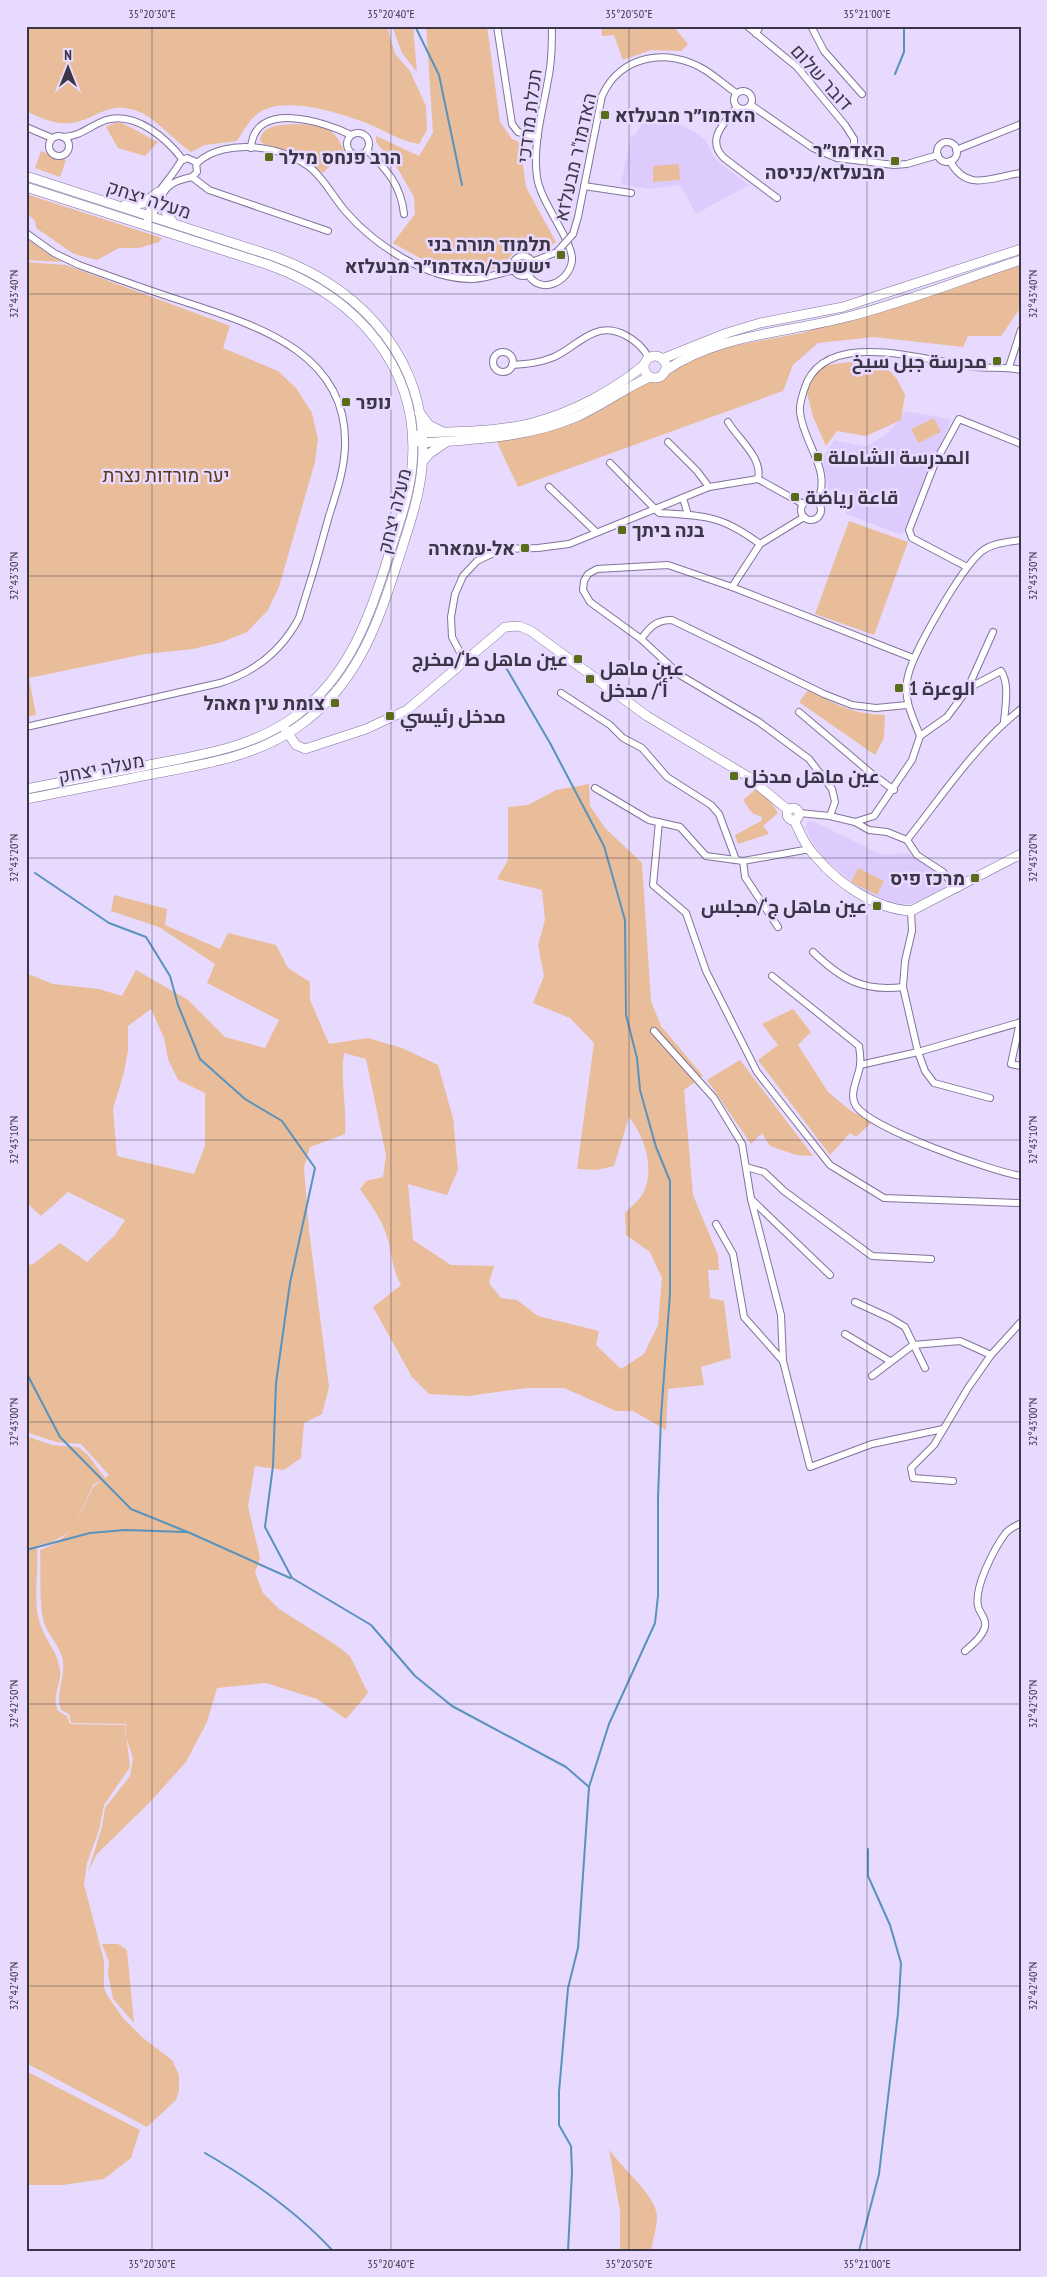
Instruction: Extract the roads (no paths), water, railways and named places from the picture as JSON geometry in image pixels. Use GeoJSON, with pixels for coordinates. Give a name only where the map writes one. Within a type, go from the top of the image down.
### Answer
{"type":"FeatureCollection","features":[{"type":"Feature","properties":{"kind":"street"},"geometry":{"type":"LineString","coordinates":[[497,26],[512,124],[518,132],[538,137]]}},
{"type":"Feature","properties":{"kind":"street","name":"תכלת מרדכי"},"geometry":{"type":"LineString","coordinates":[[528,274],[537,283],[544,285],[556,284],[570,270],[572,262],[570,249],[544,200],[537,181],[535,164],[550,66],[552,26]]}},
{"type":"Feature","properties":{"kind":"street","name":"דובר שלום"},"geometry":{"type":"LineString","coordinates":[[746,26],[797,67],[845,125],[854,139],[854,160]]}},
{"type":"Feature","properties":{"kind":"street"},"geometry":{"type":"LineString","coordinates":[[756,34],[760,26]]}},
{"type":"Feature","properties":{"kind":"street"},"geometry":{"type":"LineString","coordinates":[[811,26],[824,50],[862,94]]}},
{"type":"Feature","properties":{"kind":"street","name":"האדמו\"ר מבעלזא"},"geometry":{"type":"LineString","coordinates":[[532,262],[557,252],[573,234],[602,96],[608,82],[630,64],[658,57],[681,60],[705,70],[736,94]]}},
{"type":"Feature","properties":{"kind":"street"},"geometry":{"type":"LineString","coordinates":[[744,90],[749,92],[752,100],[751,105],[743,110],[737,108],[734,102],[736,94],[744,90]]}},
{"type":"Feature","properties":{"kind":"street"},"geometry":{"type":"LineString","coordinates":[[751,105],[813,148],[838,158],[894,165],[907,164],[938,155]]}},
{"type":"Feature","properties":{"kind":"street"},"geometry":{"type":"LineString","coordinates":[[737,108],[717,135],[718,150],[724,158],[777,198]]}},
{"type":"Feature","properties":{"kind":"street"},"geometry":{"type":"LineString","coordinates":[[251,148],[252,140],[259,127],[287,119],[311,120],[351,135],[358,133],[365,136],[369,143],[367,150],[361,155],[350,152],[347,144],[351,135]]}},
{"type":"Feature","properties":{"kind":"street"},"geometry":{"type":"LineString","coordinates":[[26,127],[52,138],[81,133],[108,120],[137,123],[158,134],[181,163]]}},
{"type":"Feature","properties":{"kind":"street"},"geometry":{"type":"LineString","coordinates":[[956,150],[1021,124]]}},
{"type":"Feature","properties":{"kind":"street"},"geometry":{"type":"LineString","coordinates":[[52,138],[49,145],[53,154],[62,155],[81,133]]}},
{"type":"Feature","properties":{"kind":"street"},"geometry":{"type":"LineString","coordinates":[[63,137],[67,141],[68,148]]}},
{"type":"Feature","properties":{"kind":"street"},"geometry":{"type":"LineString","coordinates":[[945,143],[952,144],[956,150],[955,158],[950,161],[944,161],[938,155],[938,149],[945,143]]}},
{"type":"Feature","properties":{"kind":"street"},"geometry":{"type":"LineString","coordinates":[[197,164],[205,156],[220,151],[251,148],[288,155],[312,169],[344,210],[369,235],[400,257],[450,276],[468,278],[488,277],[514,270]]}},
{"type":"Feature","properties":{"kind":"street"},"geometry":{"type":"LineString","coordinates":[[367,150],[396,183],[402,197],[404,214]]}},
{"type":"Feature","properties":{"kind":"street"},"geometry":{"type":"LineString","coordinates":[[146,225],[160,194],[181,163],[191,158],[197,164],[197,172],[192,177]]}},
{"type":"Feature","properties":{"kind":"street"},"geometry":{"type":"LineString","coordinates":[[950,161],[956,172],[965,180],[987,180],[1021,173]]}},
{"type":"Feature","properties":{"kind":"street"},"geometry":{"type":"LineString","coordinates":[[181,163],[179,171],[184,177]]}},
{"type":"Feature","properties":{"kind":"street","name":"מעלה יצחק"},"geometry":{"type":"LineString","coordinates":[[26,176],[174,223],[299,266],[345,292],[366,311],[394,348],[408,376],[419,412],[423,438],[423,462],[418,496],[385,603],[366,649],[331,699],[288,734],[256,750],[217,762],[26,799]]}},
{"type":"Feature","properties":{"kind":"street"},"geometry":{"type":"LineString","coordinates":[[118,206],[144,203],[160,194],[170,184],[184,177],[192,177],[209,190],[328,231]]}},
{"type":"Feature","properties":{"kind":"street"},"geometry":{"type":"LineString","coordinates":[[584,186],[631,193]]}},
{"type":"Feature","properties":{"kind":"street","name":"מעלה יצחק"},"geometry":{"type":"LineString","coordinates":[[26,187],[283,270],[318,286],[338,300],[358,318],[389,359],[403,391],[412,439],[412,465],[408,493],[367,622],[351,654],[330,683],[305,709],[282,725],[252,740],[215,752],[26,789]]}},
{"type":"Feature","properties":{"kind":"street"},"geometry":{"type":"LineString","coordinates":[[160,194],[163,206],[174,223]]}},
{"type":"Feature","properties":{"kind":"street"},"geometry":{"type":"LineString","coordinates":[[26,233],[54,253],[79,265],[134,286],[257,327],[287,342],[310,362],[329,385],[340,407],[346,435],[341,476],[299,618],[287,637],[273,653],[246,673],[220,683],[26,727]]}},
{"type":"Feature","properties":{"kind":"street"},"geometry":{"type":"LineString","coordinates":[[662,359],[727,333],[760,323],[843,307],[1021,249]]}},
{"type":"Feature","properties":{"kind":"street"},"geometry":{"type":"LineString","coordinates":[[518,257],[528,257],[532,262],[532,269],[528,274],[520,275],[514,270],[514,262],[518,257]]}},
{"type":"Feature","properties":{"kind":"street"},"geometry":{"type":"LineString","coordinates":[[423,438],[448,441],[504,437],[549,428],[579,416],[650,377],[660,377],[665,370],[695,354],[730,342],[866,312],[1021,260]]}},
{"type":"Feature","properties":{"kind":"street"},"geometry":{"type":"LineString","coordinates":[[1009,367],[1021,330]]}},
{"type":"Feature","properties":{"kind":"street"},"geometry":{"type":"LineString","coordinates":[[512,365],[543,361],[567,350],[595,332],[606,331],[628,336],[645,350],[649,358]]}},
{"type":"Feature","properties":{"kind":"street"},"geometry":{"type":"LineString","coordinates":[[817,502],[809,500],[803,504],[801,511],[804,517],[809,520],[818,518],[821,510],[817,502],[822,488],[822,471],[804,428],[800,412],[806,381],[816,368],[829,359],[844,354],[883,352],[976,367],[1009,367],[1021,370]]}},
{"type":"Feature","properties":{"kind":"street"},"geometry":{"type":"LineString","coordinates":[[412,439],[444,432],[503,428],[546,419],[592,398],[644,365],[649,358],[655,356],[665,362],[665,370]]}},
{"type":"Feature","properties":{"kind":"street"},"geometry":{"type":"LineString","coordinates":[[644,365],[644,372],[650,377]]}},
{"type":"Feature","properties":{"kind":"street"},"geometry":{"type":"LineString","coordinates":[[419,412],[429,424],[444,432]]}},
{"type":"Feature","properties":{"kind":"street"},"geometry":{"type":"LineString","coordinates":[[966,567],[912,538],[909,530],[935,463],[959,418],[1021,444]]}},
{"type":"Feature","properties":{"kind":"street"},"geometry":{"type":"LineString","coordinates":[[728,422],[738,439],[756,459],[760,469],[758,479]]}},
{"type":"Feature","properties":{"kind":"street"},"geometry":{"type":"LineString","coordinates":[[423,462],[430,452],[448,441]]}},
{"type":"Feature","properties":{"kind":"street"},"geometry":{"type":"LineString","coordinates":[[668,442],[697,471],[709,487]]}},
{"type":"Feature","properties":{"kind":"street"},"geometry":{"type":"LineString","coordinates":[[610,463],[659,513],[688,514],[723,520],[760,544]]}},
{"type":"Feature","properties":{"kind":"street"},"geometry":{"type":"LineString","coordinates":[[464,660],[452,637],[451,617],[455,594],[463,576],[476,561],[502,549],[538,548],[569,544],[709,487],[758,479],[803,504]]}},
{"type":"Feature","properties":{"kind":"street"},"geometry":{"type":"LineString","coordinates":[[549,486],[596,532]]}},
{"type":"Feature","properties":{"kind":"street"},"geometry":{"type":"LineString","coordinates":[[683,498],[688,514]]}},
{"type":"Feature","properties":{"kind":"street"},"geometry":{"type":"LineString","coordinates":[[732,587],[760,544],[804,517]]}},
{"type":"Feature","properties":{"kind":"street"},"geometry":{"type":"LineString","coordinates":[[920,736],[907,705],[907,681],[912,658],[966,567],[994,544],[1021,540]]}},
{"type":"Feature","properties":{"kind":"street"},"geometry":{"type":"LineString","coordinates":[[830,816],[835,802],[832,788],[809,759],[759,722],[680,675],[641,640],[590,602],[583,590],[584,581],[588,574],[597,568],[668,565],[732,587],[912,658]]}},
{"type":"Feature","properties":{"kind":"street"},"geometry":{"type":"LineString","coordinates":[[641,640],[650,627],[661,620],[672,620],[824,694],[852,704],[876,708],[907,705]]}},
{"type":"Feature","properties":{"kind":"street"},"geometry":{"type":"LineString","coordinates":[[282,725],[296,745],[310,749],[366,729],[407,710],[505,627],[519,626],[531,632],[647,716],[748,776],[788,810],[796,808],[797,817],[810,849],[837,878],[864,897],[881,906],[911,910],[956,889],[1021,854]]}},
{"type":"Feature","properties":{"kind":"street"},"geometry":{"type":"LineString","coordinates":[[855,822],[874,816],[894,790],[912,760],[920,736],[947,717],[967,690],[993,632]]}},
{"type":"Feature","properties":{"kind":"street"},"geometry":{"type":"LineString","coordinates":[[967,690],[1001,671],[1004,676],[1006,701],[1004,722]]}},
{"type":"Feature","properties":{"kind":"street"},"geometry":{"type":"LineString","coordinates":[[561,692],[610,725],[623,738],[642,748],[667,777],[712,805],[719,814],[740,860],[745,877],[778,927]]}},
{"type":"Feature","properties":{"kind":"street"},"geometry":{"type":"LineString","coordinates":[[907,840],[1004,722],[1021,709]]}},
{"type":"Feature","properties":{"kind":"street"},"geometry":{"type":"LineString","coordinates":[[799,712],[872,774],[894,790]]}},
{"type":"Feature","properties":{"kind":"street"},"geometry":{"type":"LineString","coordinates":[[595,788],[649,820],[680,827],[706,856],[740,860],[810,849]]}},
{"type":"Feature","properties":{"kind":"street"},"geometry":{"type":"LineString","coordinates":[[797,817],[830,816],[855,822],[869,830],[887,832],[907,840],[917,855],[943,872],[956,889]]}},
{"type":"Feature","properties":{"kind":"street"},"geometry":{"type":"LineString","coordinates":[[659,822],[653,885],[686,913],[706,971],[757,1072],[830,1166],[884,1198],[1021,1203]]}},
{"type":"Feature","properties":{"kind":"street"},"geometry":{"type":"LineString","coordinates":[[911,910],[912,932],[905,962],[903,987],[918,1052],[925,1071],[934,1083],[990,1098]]}},
{"type":"Feature","properties":{"kind":"street"},"geometry":{"type":"LineString","coordinates":[[813,952],[834,972],[862,986],[883,989],[903,987]]}},
{"type":"Feature","properties":{"kind":"street"},"geometry":{"type":"LineString","coordinates":[[772,976],[854,1040],[859,1046],[860,1065],[853,1096],[856,1106],[875,1121],[932,1148],[1021,1176]]}},
{"type":"Feature","properties":{"kind":"street"},"geometry":{"type":"LineString","coordinates":[[860,1065],[918,1052],[1019,1022],[1011,1064],[1021,1066]]}},
{"type":"Feature","properties":{"kind":"street"},"geometry":{"type":"LineString","coordinates":[[654,1031],[714,1098],[742,1144],[751,1200],[781,1315],[783,1361],[810,1467],[872,1444],[943,1429]]}},
{"type":"Feature","properties":{"kind":"street"},"geometry":{"type":"LineString","coordinates":[[746,1167],[764,1172],[784,1191],[872,1256],[931,1259]]}},
{"type":"Feature","properties":{"kind":"street"},"geometry":{"type":"LineString","coordinates":[[751,1200],[830,1275]]}},
{"type":"Feature","properties":{"kind":"street"},"geometry":{"type":"LineString","coordinates":[[716,1224],[733,1254],[744,1317],[783,1361]]}},
{"type":"Feature","properties":{"kind":"street"},"geometry":{"type":"LineString","coordinates":[[855,1302],[890,1318],[905,1328],[925,1368]]}},
{"type":"Feature","properties":{"kind":"street"},"geometry":{"type":"LineString","coordinates":[[953,1481],[913,1478],[912,1468],[934,1445],[991,1355],[1021,1322]]}},
{"type":"Feature","properties":{"kind":"street"},"geometry":{"type":"LineString","coordinates":[[845,1334],[890,1361]]}},
{"type":"Feature","properties":{"kind":"street"},"geometry":{"type":"LineString","coordinates":[[872,1376],[913,1345],[960,1341],[991,1355]]}},
{"type":"Feature","properties":{"kind":"street"},"geometry":{"type":"LineString","coordinates":[[965,1651],[980,1636],[986,1626],[984,1617],[978,1608],[977,1594],[981,1579],[1006,1532],[1021,1523]]}},
{"type":"Feature","properties":{"kind":"waterway"},"geometry":{"type":"LineString","coordinates":[[415,26],[439,75],[462,185]]}},
{"type":"Feature","properties":{"kind":"waterway"},"geometry":{"type":"LineString","coordinates":[[895,74],[904,52],[904,26]]}},
{"type":"Feature","properties":{"kind":"waterway"},"geometry":{"type":"LineString","coordinates":[[501,659],[550,743],[604,846],[625,920],[626,1015],[637,1058],[640,1090],[656,1147],[670,1181],[670,1293],[661,1417],[658,1498],[658,1596],[655,1623],[609,1724],[589,1787],[578,1948],[568,1988],[559,2092],[559,2125],[571,2146],[572,2172],[568,2251]]}},
{"type":"Feature","properties":{"kind":"waterway"},"geometry":{"type":"LineString","coordinates":[[35,873],[109,923],[146,937],[170,976],[178,1005],[200,1059],[245,1099],[282,1121],[315,1168],[290,1283],[276,1383],[273,1466],[265,1527],[292,1578],[371,1625],[415,1676],[452,1706],[566,1767],[589,1787]]}},
{"type":"Feature","properties":{"kind":"waterway"},"geometry":{"type":"LineString","coordinates":[[26,1372],[60,1437],[131,1509],[290,1578]]}},
{"type":"Feature","properties":{"kind":"waterway"},"geometry":{"type":"LineString","coordinates":[[26,1550],[90,1533],[125,1530],[186,1532]]}},
{"type":"Feature","properties":{"kind":"waterway"},"geometry":{"type":"LineString","coordinates":[[859,2251],[879,2174],[898,2013],[901,1963],[890,1925],[868,1876],[868,1849]]}},
{"type":"Feature","properties":{"kind":"waterway"},"geometry":{"type":"LineString","coordinates":[[205,2153],[239,2174],[289,2210],[333,2251]]}},
{"type":"Feature","properties":{"kind":"place","name":"האדמו״ר מבעלזא"},"geometry":{"type":"Point","coordinates":[605,115]}},
{"type":"Feature","properties":{"kind":"place","name":"הרב פנחס מילר"},"geometry":{"type":"Point","coordinates":[269,157]}},
{"type":"Feature","properties":{"kind":"place","name":"האדמו״ר מבעלזא/כניסה"},"geometry":{"type":"Point","coordinates":[895,161]}},
{"type":"Feature","properties":{"kind":"place","name":"תלמוד תורה בני יששכר/האדמו״ר מבעלזא"},"geometry":{"type":"Point","coordinates":[561,255]}},
{"type":"Feature","properties":{"kind":"place","name":"مدرسة جبل سيخ"},"geometry":{"type":"Point","coordinates":[997,361]}},
{"type":"Feature","properties":{"kind":"place","name":"נופר"},"geometry":{"type":"Point","coordinates":[346,402]}},
{"type":"Feature","properties":{"kind":"place","name":"المدرسة الشاملة"},"geometry":{"type":"Point","coordinates":[818,457]}},
{"type":"Feature","properties":{"kind":"place","name":"قاعة رياضة"},"geometry":{"type":"Point","coordinates":[795,497]}},
{"type":"Feature","properties":{"kind":"place","name":"בנה ביתך"},"geometry":{"type":"Point","coordinates":[622,530]}},
{"type":"Feature","properties":{"kind":"place","name":"אל-עמארה"},"geometry":{"type":"Point","coordinates":[525,548]}},
{"type":"Feature","properties":{"kind":"place","name":"عين ماهل ط‘/مخرج"},"geometry":{"type":"Point","coordinates":[578,659]}},
{"type":"Feature","properties":{"kind":"place","name":"عين ماهل أ‘/ مدخل"},"geometry":{"type":"Point","coordinates":[590,679]}},
{"type":"Feature","properties":{"kind":"place","name":"الوعرة 1"},"geometry":{"type":"Point","coordinates":[899,688]}},
{"type":"Feature","properties":{"kind":"place","name":"צומת עין מאהל"},"geometry":{"type":"Point","coordinates":[335,703]}},
{"type":"Feature","properties":{"kind":"place","name":"مدخل رئيسي"},"geometry":{"type":"Point","coordinates":[390,716]}},
{"type":"Feature","properties":{"kind":"place","name":"عين ماهل مدخل"},"geometry":{"type":"Point","coordinates":[734,776]}},
{"type":"Feature","properties":{"kind":"place","name":"מרכז פיס"},"geometry":{"type":"Point","coordinates":[975,878]}},
{"type":"Feature","properties":{"kind":"place","name":"عين ماهل ج‘/مجلس"},"geometry":{"type":"Point","coordinates":[877,906]}},
{"type":"Feature","properties":{"kind":"park label","name":"יער מורדות נצרת"},"geometry":{"type":"Point","coordinates":[166,475]}}]}
